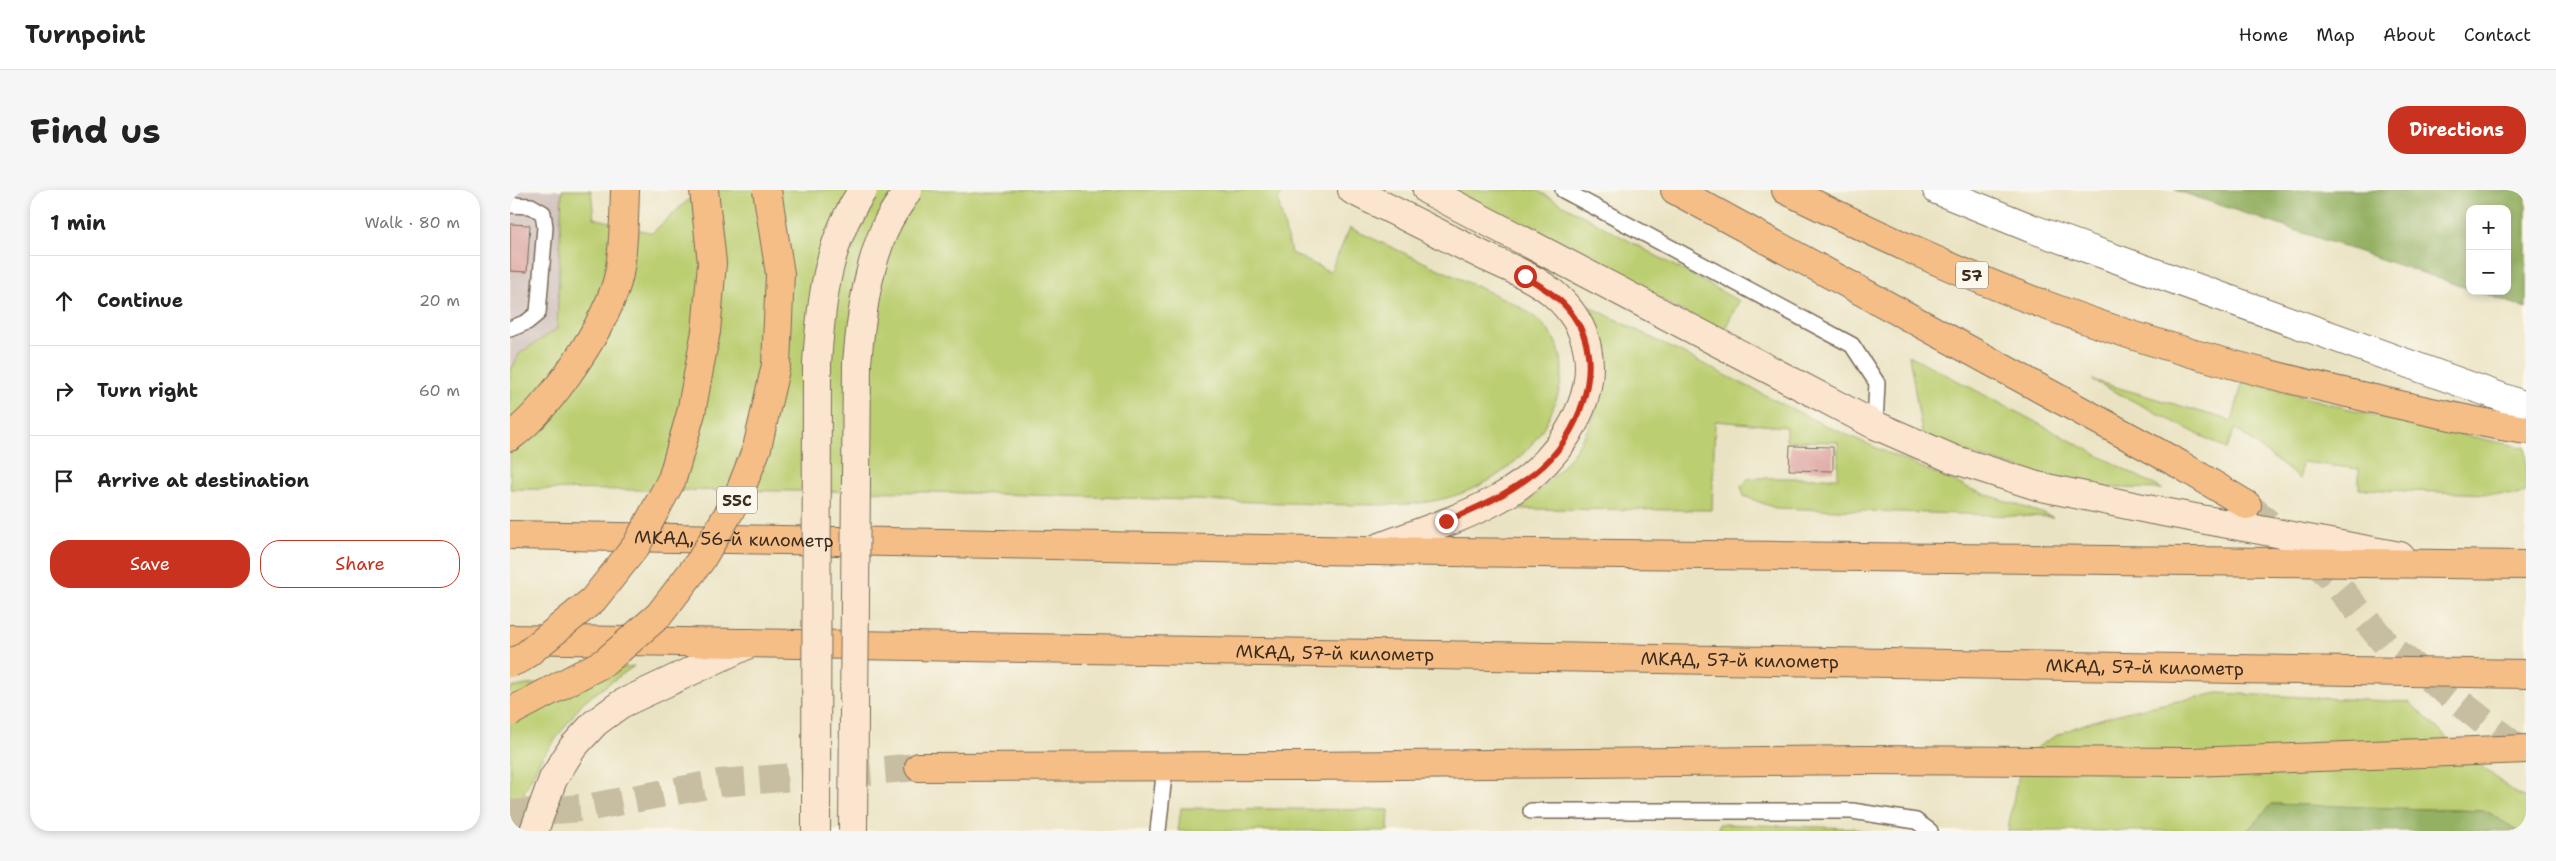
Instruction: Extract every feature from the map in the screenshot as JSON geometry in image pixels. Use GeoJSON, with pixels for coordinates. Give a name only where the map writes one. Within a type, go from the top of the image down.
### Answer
{"type":"FeatureCollection","features":[{"type":"Feature","properties":{"kind":"main road"},"geometry":{"type":"LineString","coordinates":[[510,437],[523,428],[544,406],[600,321],[619,276],[624,232],[625,190]]}},
{"type":"Feature","properties":{"kind":"main road"},"geometry":{"type":"LineString","coordinates":[[510,663],[522,658],[592,600],[636,546],[672,479],[691,413],[706,331],[712,263],[704,190]]}},
{"type":"Feature","properties":{"kind":"main road","name":"55C"},"geometry":{"type":"LineString","coordinates":[[510,712],[605,662],[659,615],[701,560],[738,499],[757,448],[776,365],[780,274],[767,190]]}},
{"type":"Feature","properties":{"kind":"main road"},"geometry":{"type":"LineString","coordinates":[[816,831],[817,355],[820,311],[830,259],[855,201],[863,190]]}},
{"type":"Feature","properties":{"kind":"main road"},"geometry":{"type":"LineString","coordinates":[[853,831],[857,363],[862,315],[872,269],[886,226],[908,190]]}},
{"type":"Feature","properties":{"kind":"main road"},"geometry":{"type":"LineString","coordinates":[[1352,190],[1525,276],[1554,294],[1575,317],[1586,341],[1590,374],[1582,409],[1564,440],[1538,471],[1496,500],[1369,550]]}},
{"type":"Feature","properties":{"kind":"main road"},"geometry":{"type":"LineString","coordinates":[[1427,190],[1876,425],[1953,459],[2037,486],[2152,510],[2448,565]]}},
{"type":"Feature","properties":{"kind":"main road"},"geometry":{"type":"LineString","coordinates":[[1674,190],[2171,460],[2248,505]]}},
{"type":"Feature","properties":{"kind":"main road","name":"57"},"geometry":{"type":"LineString","coordinates":[[1786,190],[1904,248],[2049,307],[2165,345],[2276,377],[2479,423],[2526,430]]}},
{"type":"Feature","properties":{"kind":"main road","name":"МКАД, 56-й километр"},"geometry":{"type":"LineString","coordinates":[[510,535],[1369,550]]}},
{"type":"Feature","properties":{"kind":"main road"},"geometry":{"type":"LineString","coordinates":[[1369,550],[2526,565]]}},
{"type":"Feature","properties":{"kind":"main road"},"geometry":{"type":"LineString","coordinates":[[510,639],[751,643]]}},
{"type":"Feature","properties":{"kind":"main road"},"geometry":{"type":"LineString","coordinates":[[534,831],[553,779],[573,747],[596,723],[621,704],[751,643]]}},
{"type":"Feature","properties":{"kind":"main road","name":"МКАД, 57-й километр"},"geometry":{"type":"LineString","coordinates":[[751,643],[2526,674]]}},
{"type":"Feature","properties":{"kind":"main road"},"geometry":{"type":"LineString","coordinates":[[919,767],[1853,760],[2191,762],[2526,749]]}},
{"type":"Feature","properties":{"kind":"street"},"geometry":{"type":"LineString","coordinates":[[1937,190],[2033,229],[2526,406]]}},
{"type":"Feature","properties":{"kind":"lane"},"geometry":{"type":"LineString","coordinates":[[1563,190],[1852,345],[1877,383],[1876,425]]}},
{"type":"Feature","properties":{"kind":"lane"},"geometry":{"type":"LineString","coordinates":[[510,205],[531,206],[543,213],[545,227],[538,313],[528,322],[510,329]]}},
{"type":"Feature","properties":{"kind":"lane"},"geometry":{"type":"LineString","coordinates":[[1158,831],[1165,766]]}},
{"type":"Feature","properties":{"kind":"lane"},"geometry":{"type":"LineString","coordinates":[[1531,811],[1852,811],[1916,820],[1930,831]]}},
{"type":"Feature","properties":{"kind":"shaded area"},"geometry":{"type":"Polygon","coordinates":[[[510,190],[562,190],[557,330],[520,353],[510,372],[510,190]]]}},
{"type":"Feature","properties":{"kind":"green space"},"geometry":{"type":"Polygon","coordinates":[[[562,190],[591,190],[594,218],[652,233],[699,190],[1283,190],[1278,201],[1291,253],[1330,272],[1350,228],[1497,295],[1529,313],[1553,337],[1562,363],[1561,381],[1556,400],[1547,421],[1535,440],[1520,457],[1503,471],[1463,493],[1442,499],[1411,504],[1351,505],[932,492],[510,489],[510,372],[520,353],[557,329],[562,190]]]}},
{"type":"Feature","properties":{"kind":"green space"},"geometry":{"type":"Polygon","coordinates":[[[1448,190],[1536,190],[1739,301],[1723,332],[1448,190]]]}},
{"type":"Feature","properties":{"kind":"green space"},"geometry":{"type":"Polygon","coordinates":[[[2175,190],[2526,190],[2526,308],[2489,295],[2511,295],[2511,205],[2466,205],[2466,288],[2175,190]]]}},
{"type":"Feature","properties":{"kind":"green space"},"geometry":{"type":"Polygon","coordinates":[[[1575,299],[1822,424],[1973,490],[2053,517],[1775,508],[1744,496],[1741,486],[1749,478],[1838,478],[1838,442],[1786,441],[1786,427],[1715,421],[1712,510],[1519,509],[1567,461],[1591,424],[1598,403],[1603,381],[1603,349],[1593,326],[1575,299]]]}},
{"type":"Feature","properties":{"kind":"green space"},"geometry":{"type":"Polygon","coordinates":[[[1909,355],[2162,489],[2083,487],[1954,449],[1922,433],[1909,355]]]}},
{"type":"Feature","properties":{"kind":"green space"},"geometry":{"type":"Polygon","coordinates":[[[2092,380],[2232,421],[2243,381],[2384,418],[2526,448],[2526,492],[2516,495],[2359,489],[2359,469],[2302,462],[2300,479],[2235,428],[2227,449],[2092,380]]]}},
{"type":"Feature","properties":{"kind":"green space"},"geometry":{"type":"Polygon","coordinates":[[[634,666],[583,702],[541,759],[525,790],[512,831],[510,831],[510,688],[634,666]]]}},
{"type":"Feature","properties":{"kind":"green space"},"geometry":{"type":"Polygon","coordinates":[[[2218,693],[2409,702],[2456,746],[2515,793],[2526,798],[2526,831],[2518,831],[2486,811],[2272,804],[2247,831],[2008,831],[2021,769],[2029,755],[2045,742],[2066,731],[2118,714],[2218,693]]]}},
{"type":"Feature","properties":{"kind":"green space"},"geometry":{"type":"Polygon","coordinates":[[[2272,804],[2486,811],[2518,831],[2247,831],[2272,804]]]}},
{"type":"Feature","properties":{"kind":"green space"},"geometry":{"type":"Polygon","coordinates":[[[1181,808],[1389,810],[1388,831],[1178,831],[1181,808]]]}},
{"type":"Feature","properties":{"kind":"green space"},"geometry":{"type":"Polygon","coordinates":[[[1719,824],[1855,828],[1861,831],[1719,831],[1719,824]]]}},
{"type":"Feature","properties":{"kind":"building"},"geometry":{"type":"Polygon","coordinates":[[[510,224],[530,225],[527,272],[510,271],[510,224]]]}},
{"type":"Feature","properties":{"kind":"building"},"geometry":{"type":"Polygon","coordinates":[[[1790,446],[1833,447],[1833,471],[1789,470],[1790,446]]]}},
{"type":"Feature","properties":{"kind":"tunnel"},"geometry":{"type":"LineString","coordinates":[[2247,505],[2325,571],[2387,645],[2526,755]]}},
{"type":"Feature","properties":{"kind":"tunnel"},"geometry":{"type":"LineString","coordinates":[[510,814],[591,807],[719,783],[919,767]]}},
{"type":"Feature","properties":{"kind":"route"},"geometry":{"type":"LineString","coordinates":[[1446,521],[1496,500],[1538,471],[1564,440],[1582,409],[1590,374],[1586,341],[1575,317],[1554,294],[1525,276]]}}]}
